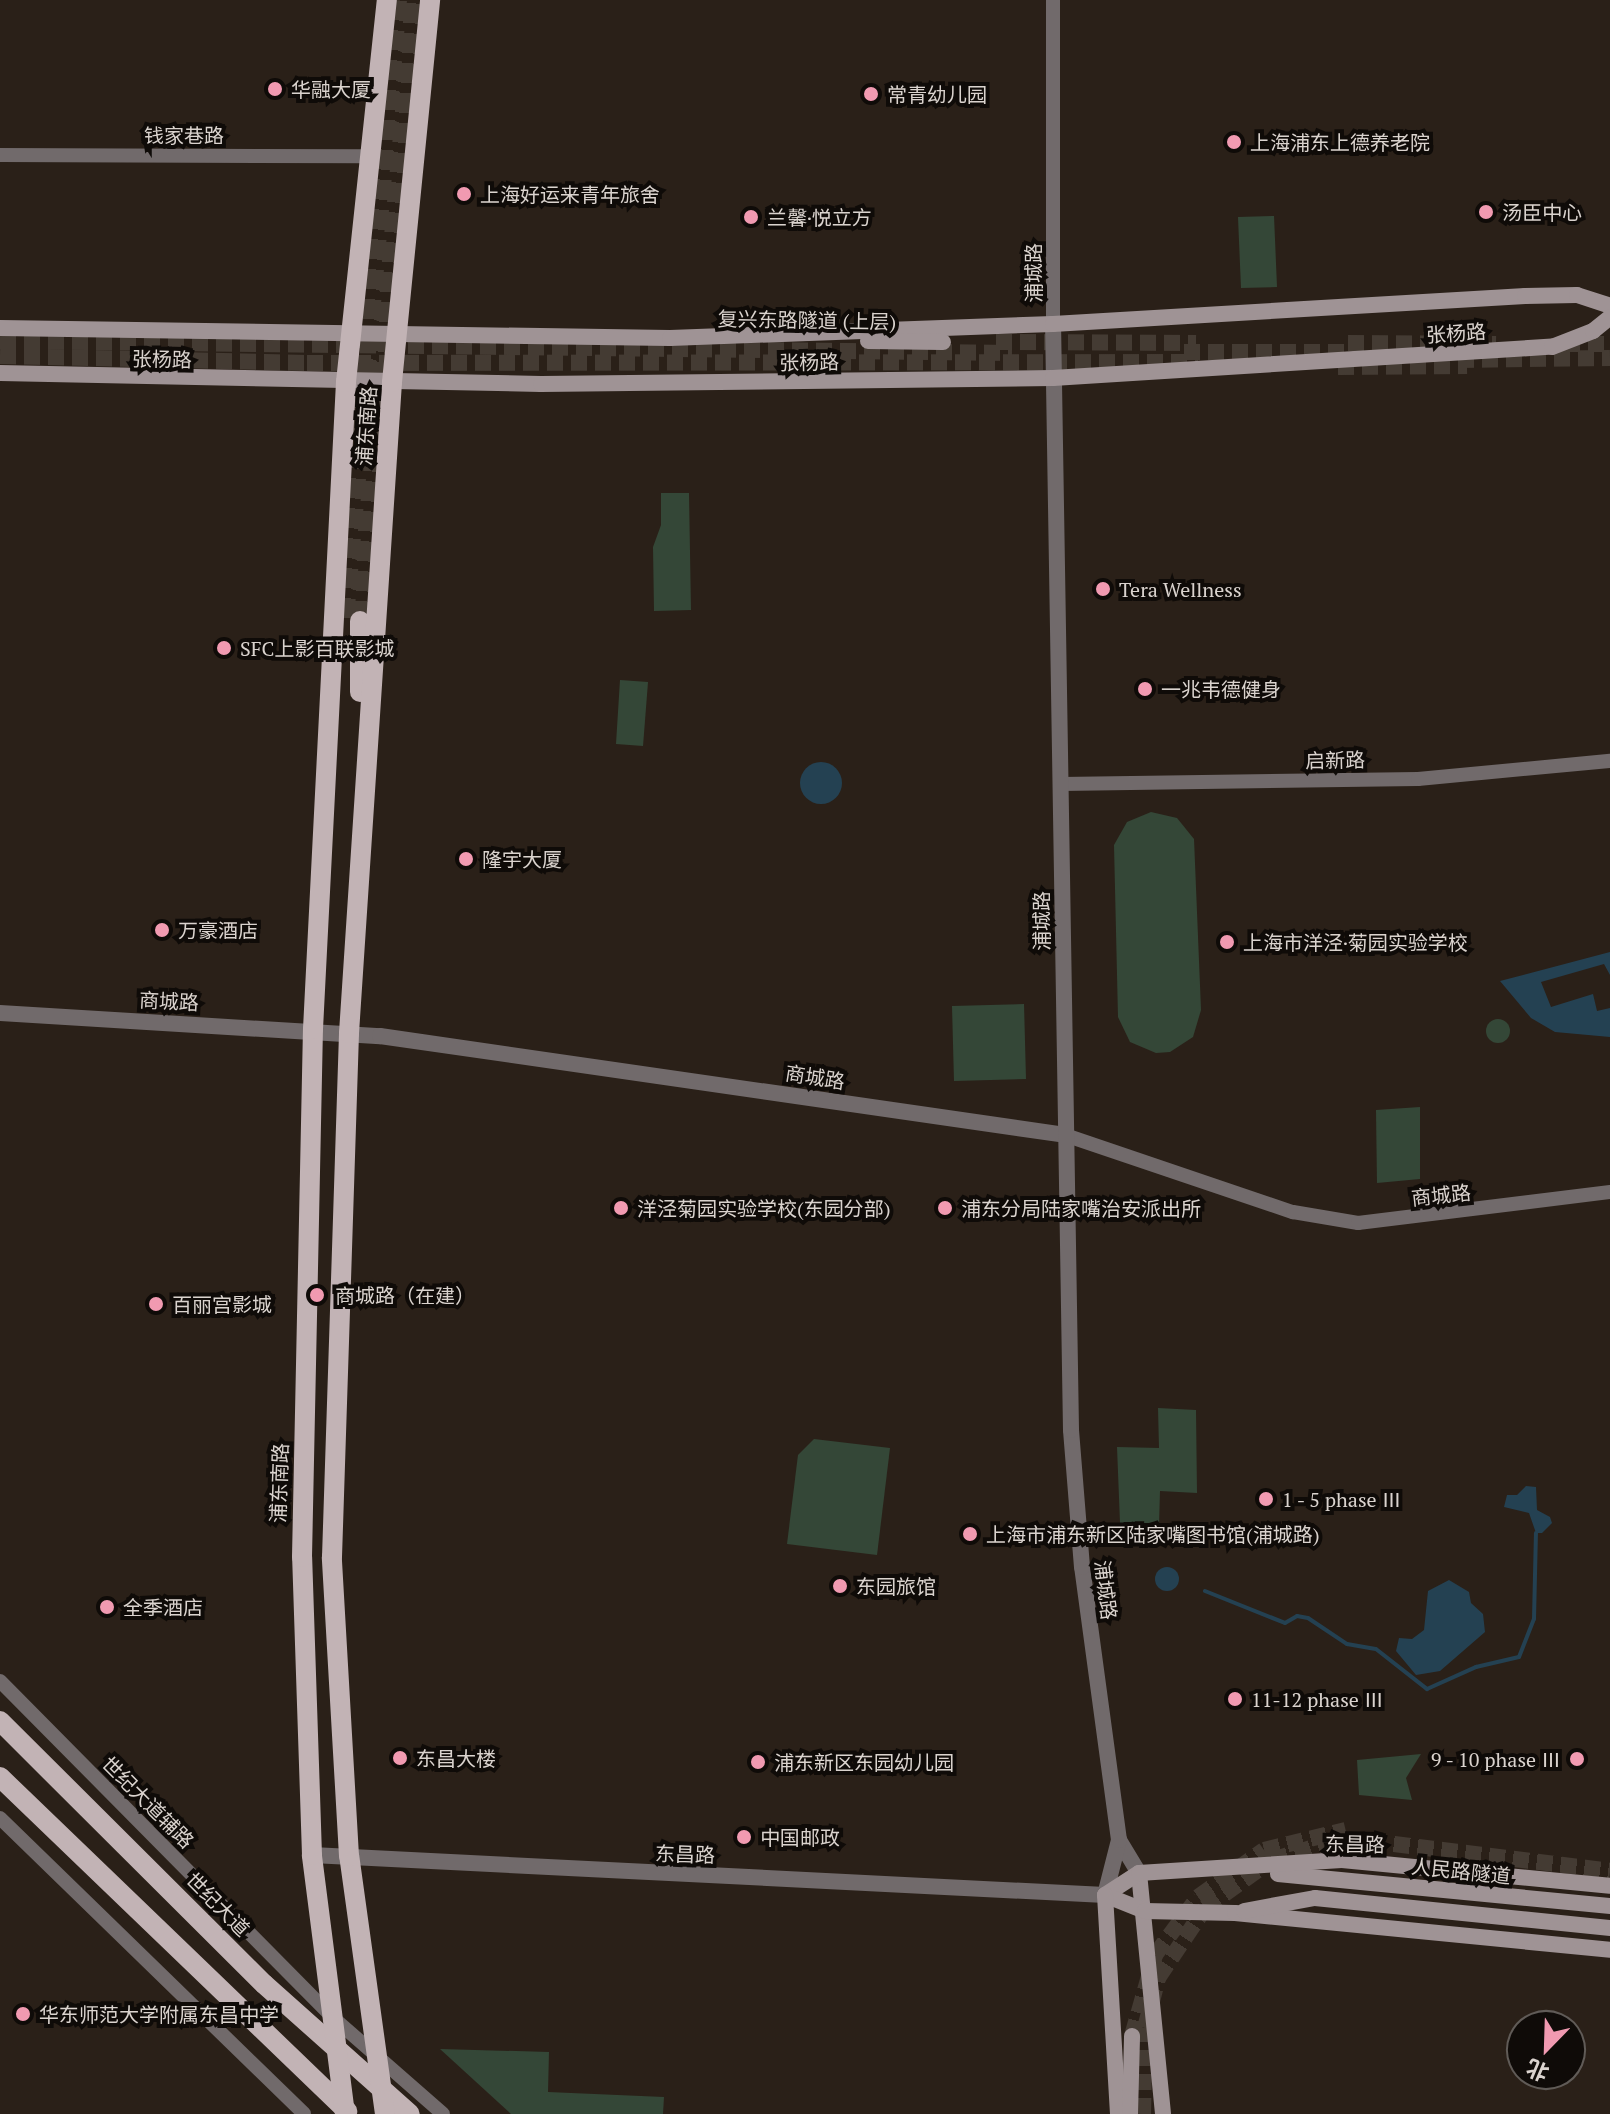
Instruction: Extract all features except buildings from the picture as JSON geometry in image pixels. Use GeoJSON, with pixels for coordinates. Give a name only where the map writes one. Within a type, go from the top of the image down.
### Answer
{"type":"FeatureCollection","features":[{"type":"Feature","properties":{"kind":"main road","name":"浦东南路"},"geometry":{"type":"LineString","coordinates":[[347,2113],[330,2015],[312,1855],[302,1557],[313,1029],[346,382],[387,0]]}},
{"type":"Feature","properties":{"kind":"main road","name":"浦东南路"},"geometry":{"type":"LineString","coordinates":[[385,2114],[373,2052],[349,1856],[332,1557],[349,1033],[392,382],[430,0]]}},
{"type":"Feature","properties":{"kind":"main road","name":"张杨路"},"geometry":{"type":"LineString","coordinates":[[0,328],[397,338],[670,338],[1053,324],[1525,296],[1577,295],[1610,306]]}},
{"type":"Feature","properties":{"kind":"main road","name":"张杨路"},"geometry":{"type":"LineString","coordinates":[[0,374],[346,382],[1053,378],[1552,347],[1593,331],[1610,317]]}},
{"type":"Feature","properties":{"kind":"main road","name":"复兴东路隧道 (上层)"},"geometry":{"type":"LineString","coordinates":[[670,338],[943,342]]}},
{"type":"Feature","properties":{"kind":"main road"},"geometry":{"type":"LineString","coordinates":[[651,381],[945,372]]}},
{"type":"Feature","properties":{"kind":"main road","name":"浦东南路"},"geometry":{"type":"LineString","coordinates":[[322,851],[352,620],[361,856]]}},
{"type":"Feature","properties":{"kind":"main road","name":"世纪大道"},"geometry":{"type":"LineString","coordinates":[[0,1721],[335,2047],[410,2114]]}},
{"type":"Feature","properties":{"kind":"main road"},"geometry":{"type":"LineString","coordinates":[[0,1777],[347,2113]]}},
{"type":"Feature","properties":{"kind":"main road","name":"东昌路"},"geometry":{"type":"LineString","coordinates":[[1139,1873],[1213,1872],[1342,1860],[1610,1886]]}},
{"type":"Feature","properties":{"kind":"main road","name":"人民路隧道"},"geometry":{"type":"LineString","coordinates":[[1213,1872],[1311,1876],[1610,1906]]}},
{"type":"Feature","properties":{"kind":"main road"},"geometry":{"type":"LineString","coordinates":[[1105,1895],[1139,1873]]}},
{"type":"Feature","properties":{"kind":"main road","name":"浦城路"},"geometry":{"type":"LineString","coordinates":[[1139,1873],[1163,2114]]}},
{"type":"Feature","properties":{"kind":"main road","name":"东昌路"},"geometry":{"type":"LineString","coordinates":[[1105,1895],[1145,1911],[1235,1913],[1610,1950]]}},
{"type":"Feature","properties":{"kind":"main road","name":"浦城路"},"geometry":{"type":"LineString","coordinates":[[1105,1895],[1118,2114]]}},
{"type":"Feature","properties":{"kind":"main road","name":"人民路隧道"},"geometry":{"type":"LineString","coordinates":[[1235,1913],[1315,1898],[1610,1928]]}},
{"type":"Feature","properties":{"kind":"main road"},"geometry":{"type":"LineString","coordinates":[[1130,2114],[1132,2036]]}},
{"type":"Feature","properties":{"kind":"street","name":"浦城路"},"geometry":{"type":"LineString","coordinates":[[1053,0],[1053,378],[1071,1430],[1082,1567],[1119,1840],[1105,1895]]}},
{"type":"Feature","properties":{"kind":"street","name":"钱家巷路"},"geometry":{"type":"LineString","coordinates":[[0,155],[369,156]]}},
{"type":"Feature","properties":{"kind":"street"},"geometry":{"type":"LineString","coordinates":[[0,360],[0,374]]}},
{"type":"Feature","properties":{"kind":"street","name":"启新路"},"geometry":{"type":"LineString","coordinates":[[1061,784],[1418,779],[1610,761]]}},
{"type":"Feature","properties":{"kind":"street","name":"商城路"},"geometry":{"type":"LineString","coordinates":[[0,1013],[349,1033],[1065,1135],[1293,1212],[1358,1223],[1610,1192]]}},
{"type":"Feature","properties":{"kind":"street","name":"世纪大道辅路"},"geometry":{"type":"LineString","coordinates":[[0,1681],[330,2015],[443,2114]]}},
{"type":"Feature","properties":{"kind":"street"},"geometry":{"type":"LineString","coordinates":[[0,1818],[304,2114]]}},
{"type":"Feature","properties":{"kind":"street","name":"浦城路"},"geometry":{"type":"LineString","coordinates":[[1119,1840],[1139,1873]]}},
{"type":"Feature","properties":{"kind":"street","name":"东昌路"},"geometry":{"type":"LineString","coordinates":[[312,1855],[1105,1895]]}},
{"type":"Feature","properties":{"kind":"green space"},"geometry":{"type":"Polygon","coordinates":[[[1274,216],[1277,287],[1241,288],[1238,217],[1274,216]]]}},
{"type":"Feature","properties":{"kind":"green space"},"geometry":{"type":"Polygon","coordinates":[[[661,493],[689,493],[691,610],[654,611],[653,547],[661,525],[661,493]]]}},
{"type":"Feature","properties":{"kind":"green space"},"geometry":{"type":"Polygon","coordinates":[[[620,680],[648,682],[643,746],[616,744],[620,680]]]}},
{"type":"Feature","properties":{"kind":"green space"},"geometry":{"type":"Polygon","coordinates":[[[1151,812],[1177,818],[1194,839],[1201,1010],[1193,1037],[1170,1052],[1156,1053],[1130,1042],[1118,1017],[1114,845],[1127,822],[1151,812]]]}},
{"type":"Feature","properties":{"kind":"green space"},"geometry":{"type":"Polygon","coordinates":[[[1024,1004],[1026,1079],[954,1081],[952,1006],[1024,1004]]]}},
{"type":"Feature","properties":{"kind":"green space"},"geometry":{"type":"Polygon","coordinates":[[[1498,1019],[1509,1026],[1510,1031],[1503,1042],[1498,1043],[1487,1036],[1486,1031],[1493,1020],[1498,1019]]]}},
{"type":"Feature","properties":{"kind":"green space"},"geometry":{"type":"Polygon","coordinates":[[[1420,1107],[1420,1179],[1377,1183],[1376,1110],[1420,1107]]]}},
{"type":"Feature","properties":{"kind":"green space"},"geometry":{"type":"Polygon","coordinates":[[[1158,1408],[1196,1410],[1197,1493],[1160,1491],[1159,1526],[1120,1523],[1117,1447],[1159,1448],[1158,1408]]]}},
{"type":"Feature","properties":{"kind":"green space"},"geometry":{"type":"Polygon","coordinates":[[[814,1439],[890,1448],[877,1555],[787,1544],[798,1455],[814,1439]]]}},
{"type":"Feature","properties":{"kind":"green space"},"geometry":{"type":"Polygon","coordinates":[[[1421,1754],[1406,1778],[1412,1800],[1359,1795],[1357,1760],[1421,1754]]]}},
{"type":"Feature","properties":{"kind":"green space"},"geometry":{"type":"Polygon","coordinates":[[[440,2049],[549,2052],[548,2092],[664,2097],[663,2114],[511,2114],[440,2049]]]}},
{"type":"Feature","properties":{"kind":"water"},"geometry":{"type":"Polygon","coordinates":[[[821,762],[836,768],[842,783],[836,798],[821,804],[806,798],[800,783],[806,768],[821,762]]]}},
{"type":"Feature","properties":{"kind":"water"},"geometry":{"type":"Polygon","coordinates":[[[1610,952],[1610,975],[1604,964],[1541,982],[1551,1007],[1593,994],[1597,1011],[1610,1008],[1610,1037],[1555,1032],[1531,1018],[1500,981],[1610,952]]]}},
{"type":"Feature","properties":{"kind":"water"},"geometry":{"type":"Polygon","coordinates":[[[1526,1486],[1536,1487],[1537,1510],[1550,1517],[1552,1523],[1542,1533],[1536,1533],[1529,1513],[1504,1507],[1507,1495],[1517,1495],[1526,1486]]]}},
{"type":"Feature","properties":{"kind":"water"},"geometry":{"type":"Polygon","coordinates":[[[1167,1567],[1175,1571],[1179,1579],[1175,1587],[1167,1591],[1159,1587],[1155,1579],[1159,1571],[1167,1567]]]}},
{"type":"Feature","properties":{"kind":"water"},"geometry":{"type":"Polygon","coordinates":[[[1449,1580],[1469,1592],[1471,1603],[1483,1614],[1485,1632],[1440,1671],[1416,1675],[1396,1651],[1399,1638],[1412,1639],[1424,1630],[1428,1591],[1449,1580]]]}},
{"type":"Feature","properties":{"kind":"waterway"},"geometry":{"type":"LineString","coordinates":[[1205,1591],[1285,1623],[1297,1616],[1308,1618],[1347,1644],[1376,1649],[1427,1689],[1476,1667],[1519,1657],[1534,1619],[1536,1533]]}},
{"type":"Feature","properties":{"kind":"tunnel"},"geometry":{"type":"LineString","coordinates":[[344,618],[397,0]]}},
{"type":"Feature","properties":{"kind":"tunnel"},"geometry":{"type":"LineString","coordinates":[[360,621],[415,0]]}},
{"type":"Feature","properties":{"kind":"tunnel"},"geometry":{"type":"LineString","coordinates":[[0,341],[1012,353]]}},
{"type":"Feature","properties":{"kind":"tunnel"},"geometry":{"type":"LineString","coordinates":[[996,342],[1196,343]]}},
{"type":"Feature","properties":{"kind":"tunnel"},"geometry":{"type":"LineString","coordinates":[[1348,343],[1496,344]]}},
{"type":"Feature","properties":{"kind":"tunnel"},"geometry":{"type":"LineString","coordinates":[[1564,344],[1610,344]]}},
{"type":"Feature","properties":{"kind":"tunnel"},"geometry":{"type":"LineString","coordinates":[[1184,352],[1360,352]]}},
{"type":"Feature","properties":{"kind":"tunnel"},"geometry":{"type":"LineString","coordinates":[[0,356],[307,363],[1198,362]]}},
{"type":"Feature","properties":{"kind":"tunnel"},"geometry":{"type":"LineString","coordinates":[[1458,360],[1610,358]]}},
{"type":"Feature","properties":{"kind":"tunnel"},"geometry":{"type":"LineString","coordinates":[[1338,367],[1467,366]]}},
{"type":"Feature","properties":{"kind":"tunnel"},"geometry":{"type":"LineString","coordinates":[[1132,2036],[1155,1955],[1198,1897],[1264,1850],[1346,1830]]}},
{"type":"Feature","properties":{"kind":"tunnel"},"geometry":{"type":"LineString","coordinates":[[1143,2114],[1145,2028],[1158,1978],[1205,1908],[1272,1860],[1324,1844],[1370,1841],[1610,1871]]}},
{"type":"Feature","properties":{"kind":"place","name":"华融大厦"},"geometry":{"type":"Point","coordinates":[275,89]}},
{"type":"Feature","properties":{"kind":"place","name":"常青幼儿园"},"geometry":{"type":"Point","coordinates":[871,94]}},
{"type":"Feature","properties":{"kind":"place","name":"上海浦东上德养老院"},"geometry":{"type":"Point","coordinates":[1234,142]}},
{"type":"Feature","properties":{"kind":"place","name":"上海好运来青年旅舍"},"geometry":{"type":"Point","coordinates":[464,194]}},
{"type":"Feature","properties":{"kind":"place","name":"汤臣中心"},"geometry":{"type":"Point","coordinates":[1486,212]}},
{"type":"Feature","properties":{"kind":"place","name":"兰馨·悦立方"},"geometry":{"type":"Point","coordinates":[751,217]}},
{"type":"Feature","properties":{"kind":"place","name":"Tera Wellness"},"geometry":{"type":"Point","coordinates":[1103,589]}},
{"type":"Feature","properties":{"kind":"place","name":"SFC上影百联影城"},"geometry":{"type":"Point","coordinates":[224,648]}},
{"type":"Feature","properties":{"kind":"place","name":"一兆韦德健身"},"geometry":{"type":"Point","coordinates":[1145,689]}},
{"type":"Feature","properties":{"kind":"place","name":"隆宇大厦"},"geometry":{"type":"Point","coordinates":[466,859]}},
{"type":"Feature","properties":{"kind":"place","name":"万豪酒店"},"geometry":{"type":"Point","coordinates":[162,930]}},
{"type":"Feature","properties":{"kind":"place","name":"上海市洋泾·菊园实验学校"},"geometry":{"type":"Point","coordinates":[1227,942]}},
{"type":"Feature","properties":{"kind":"place","name":"洋泾菊园实验学校(东园分部)"},"geometry":{"type":"Point","coordinates":[621,1208]}},
{"type":"Feature","properties":{"kind":"place","name":"浦东分局陆家嘴治安派出所"},"geometry":{"type":"Point","coordinates":[945,1208]}},
{"type":"Feature","properties":{"kind":"place","name":"商城路（在建）"},"geometry":{"type":"Point","coordinates":[317,1295]}},
{"type":"Feature","properties":{"kind":"place","name":"百丽宫影城"},"geometry":{"type":"Point","coordinates":[156,1304]}},
{"type":"Feature","properties":{"kind":"place","name":"1 - 5 phase Ⅲ"},"geometry":{"type":"Point","coordinates":[1266,1499]}},
{"type":"Feature","properties":{"kind":"place","name":"上海市浦东新区陆家嘴图书馆(浦城路)"},"geometry":{"type":"Point","coordinates":[970,1534]}},
{"type":"Feature","properties":{"kind":"place","name":"东园旅馆"},"geometry":{"type":"Point","coordinates":[840,1586]}},
{"type":"Feature","properties":{"kind":"place","name":"全季酒店"},"geometry":{"type":"Point","coordinates":[107,1607]}},
{"type":"Feature","properties":{"kind":"place","name":"11-12 phase Ⅲ"},"geometry":{"type":"Point","coordinates":[1235,1699]}},
{"type":"Feature","properties":{"kind":"place","name":"东昌大楼"},"geometry":{"type":"Point","coordinates":[400,1758]}},
{"type":"Feature","properties":{"kind":"place","name":"9 - 10 phase Ⅲ"},"geometry":{"type":"Point","coordinates":[1577,1759]}},
{"type":"Feature","properties":{"kind":"place","name":"浦东新区东园幼儿园"},"geometry":{"type":"Point","coordinates":[758,1762]}},
{"type":"Feature","properties":{"kind":"place","name":"中国邮政"},"geometry":{"type":"Point","coordinates":[744,1837]}},
{"type":"Feature","properties":{"kind":"place","name":"华东师范大学附属东昌中学"},"geometry":{"type":"Point","coordinates":[23,2014]}}]}
